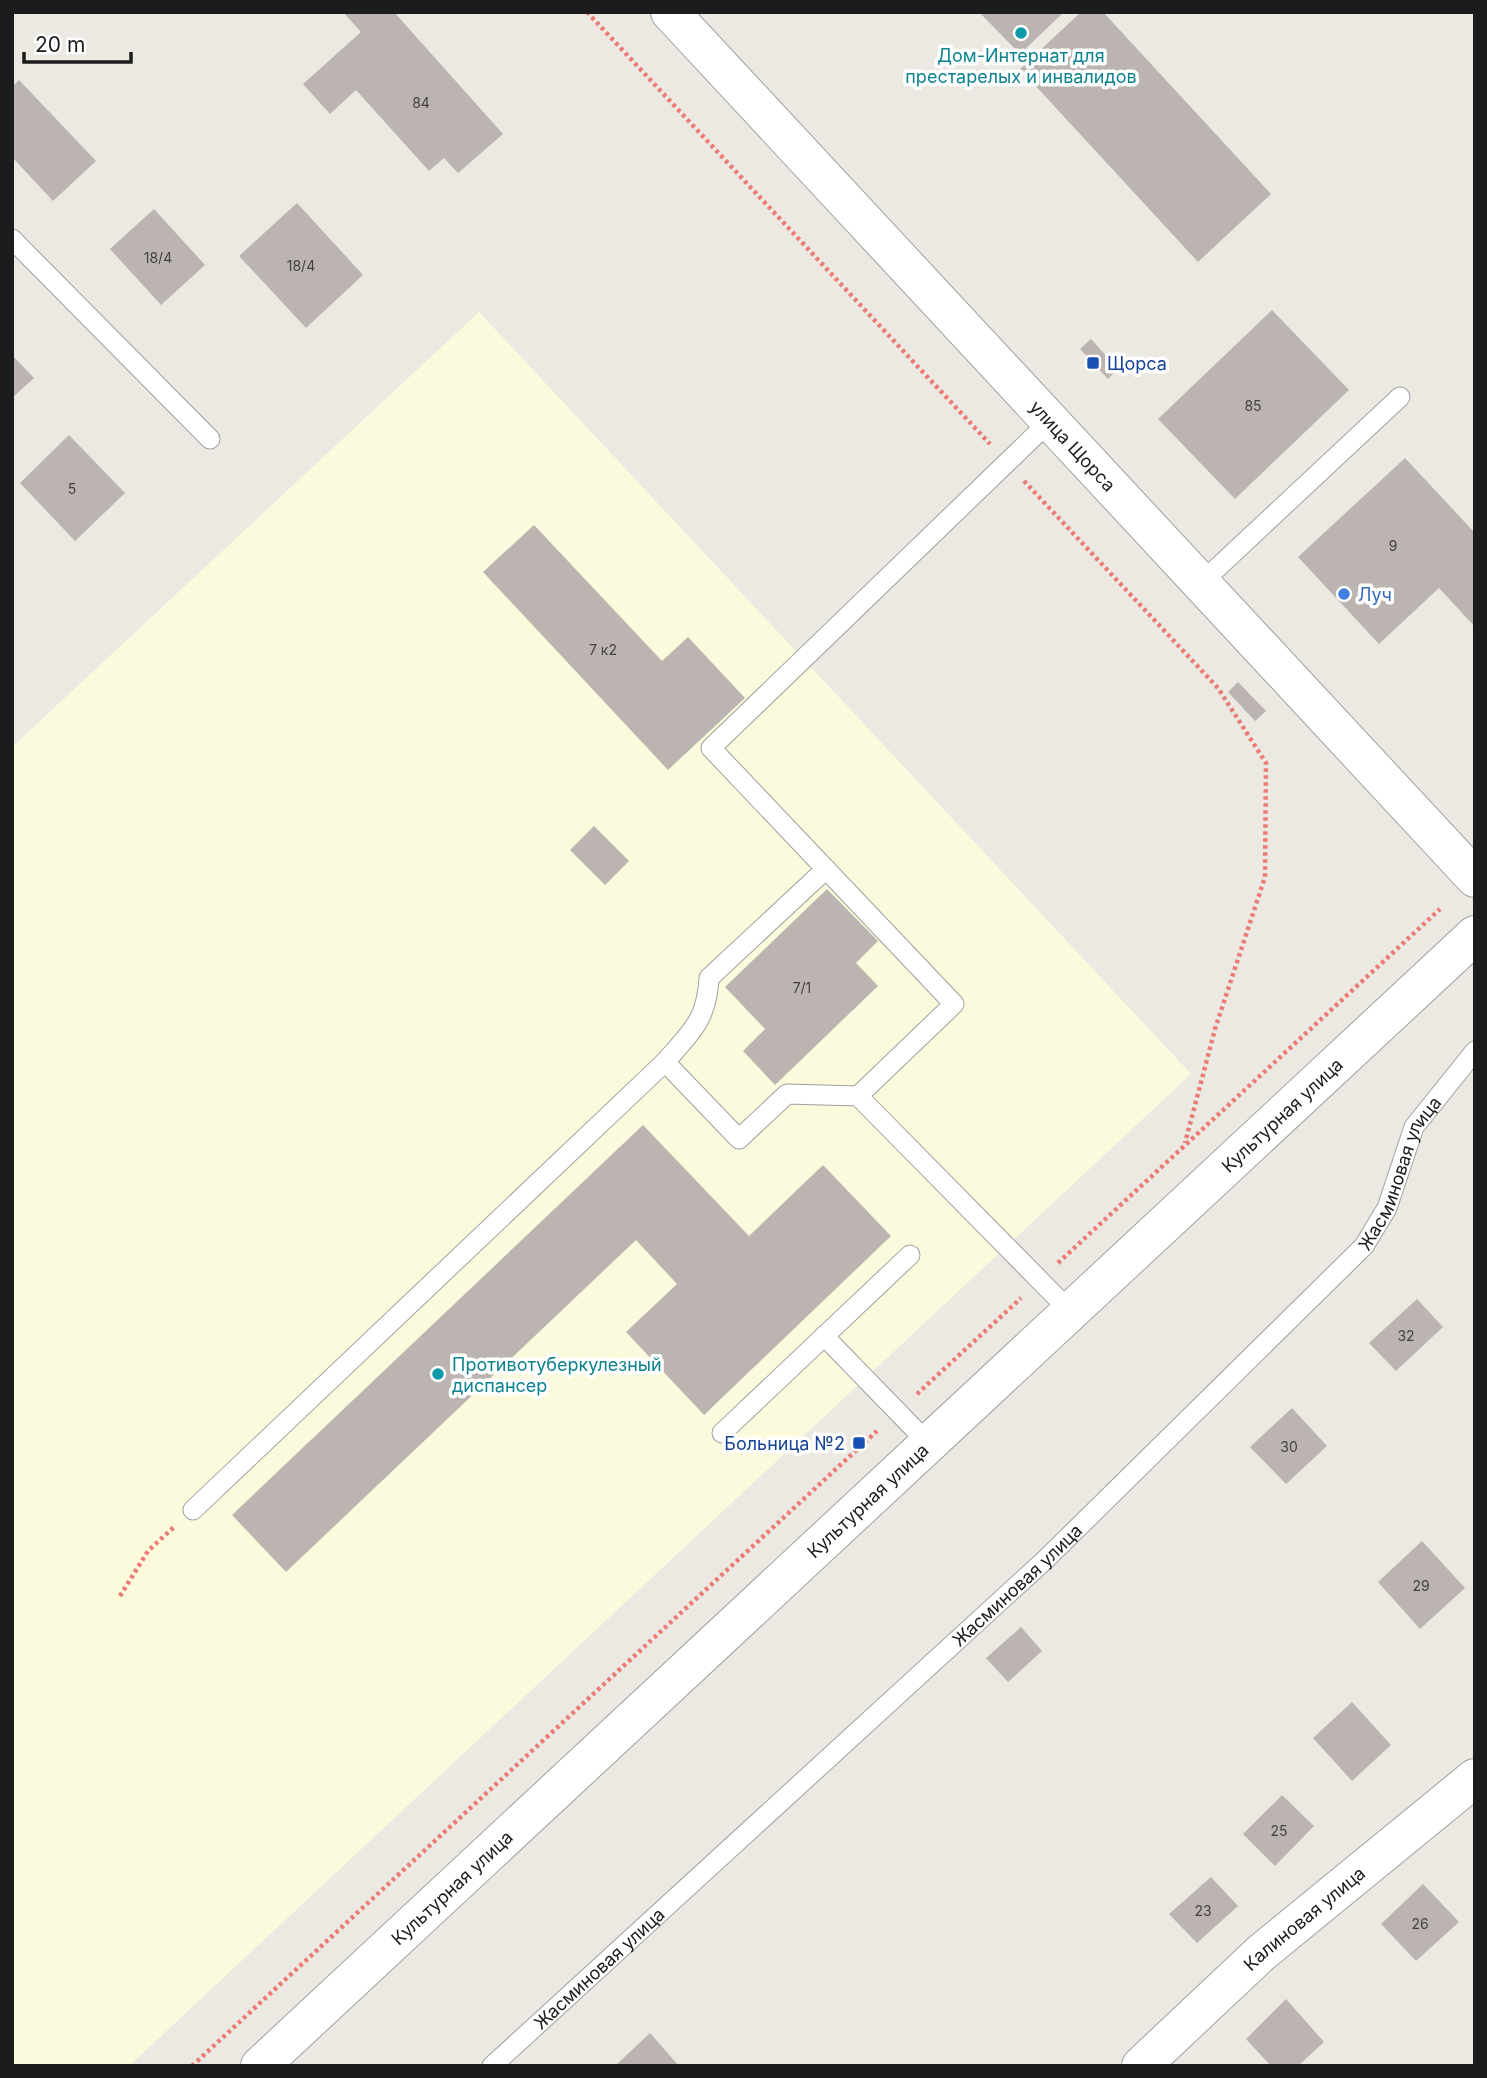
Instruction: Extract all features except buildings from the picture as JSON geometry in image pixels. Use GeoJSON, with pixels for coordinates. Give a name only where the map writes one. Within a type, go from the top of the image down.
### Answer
{"type":"FeatureCollection","features":[{"type":"Feature","properties":{"kind":"street","name":"улица Щорса"},"geometry":{"type":"LineString","coordinates":[[670,12],[1475,877]]}},
{"type":"Feature","properties":{"kind":"street","name":"Культурная улица"},"geometry":{"type":"LineString","coordinates":[[260,2066],[1475,935]]}},
{"type":"Feature","properties":{"kind":"street","name":"Калиновая улица"},"geometry":{"type":"LineString","coordinates":[[1141,2066],[1261,1952],[1475,1778]]}},
{"type":"Feature","properties":{"kind":"lane"},"geometry":{"type":"LineString","coordinates":[[12,239],[209,439]]}},
{"type":"Feature","properties":{"kind":"lane"},"geometry":{"type":"LineString","coordinates":[[1201,583],[1400,397]]}},
{"type":"Feature","properties":{"kind":"lane"},"geometry":{"type":"LineString","coordinates":[[858,1096],[954,1004],[711,748],[1050,421]]}},
{"type":"Feature","properties":{"kind":"lane"},"geometry":{"type":"LineString","coordinates":[[193,1510],[665,1062],[701,1021],[708,998],[709,978],[826,869]]}},
{"type":"Feature","properties":{"kind":"lane","name":"Жасминовая улица"},"geometry":{"type":"LineString","coordinates":[[492,2066],[1046,1559],[1364,1246],[1387,1208],[1414,1127],[1475,1051]]}},
{"type":"Feature","properties":{"kind":"lane"},"geometry":{"type":"LineString","coordinates":[[665,1062],[739,1139],[787,1094],[858,1096],[1070,1311]]}},
{"type":"Feature","properties":{"kind":"lane"},"geometry":{"type":"LineString","coordinates":[[722,1433],[910,1255]]}},
{"type":"Feature","properties":{"kind":"lane"},"geometry":{"type":"LineString","coordinates":[[824,1336],[928,1443]]}},
{"type":"Feature","properties":{"kind":"path"},"geometry":{"type":"LineString","coordinates":[[587,12],[1218,688],[1266,763],[1265,877],[1215,1029],[1185,1145]]}},
{"type":"Feature","properties":{"kind":"path"},"geometry":{"type":"LineString","coordinates":[[192,2066],[1440,909]]}},
{"type":"Feature","properties":{"kind":"path"},"geometry":{"type":"LineString","coordinates":[[120,1595],[148,1551],[193,1510]]}},
{"type":"Feature","properties":{"kind":"shaded area"},"geometry":{"type":"Polygon","coordinates":[[[479,312],[1191,1074],[129,2066],[12,2066],[12,747],[479,312]]]}},
{"type":"Feature","properties":{"kind":"place","name":"Дом-Интернат для престарелых и инвалидов"},"geometry":{"type":"Point","coordinates":[1021,33]}},
{"type":"Feature","properties":{"kind":"place","name":"Щорса"},"geometry":{"type":"Point","coordinates":[1093,363]}},
{"type":"Feature","properties":{"kind":"place","name":"Луч"},"geometry":{"type":"Point","coordinates":[1344,594]}},
{"type":"Feature","properties":{"kind":"place","name":"Противотуберкулезный диспансер"},"geometry":{"type":"Point","coordinates":[438,1374]}},
{"type":"Feature","properties":{"kind":"place","name":"Больница №2"},"geometry":{"type":"Point","coordinates":[859,1443]}}]}
